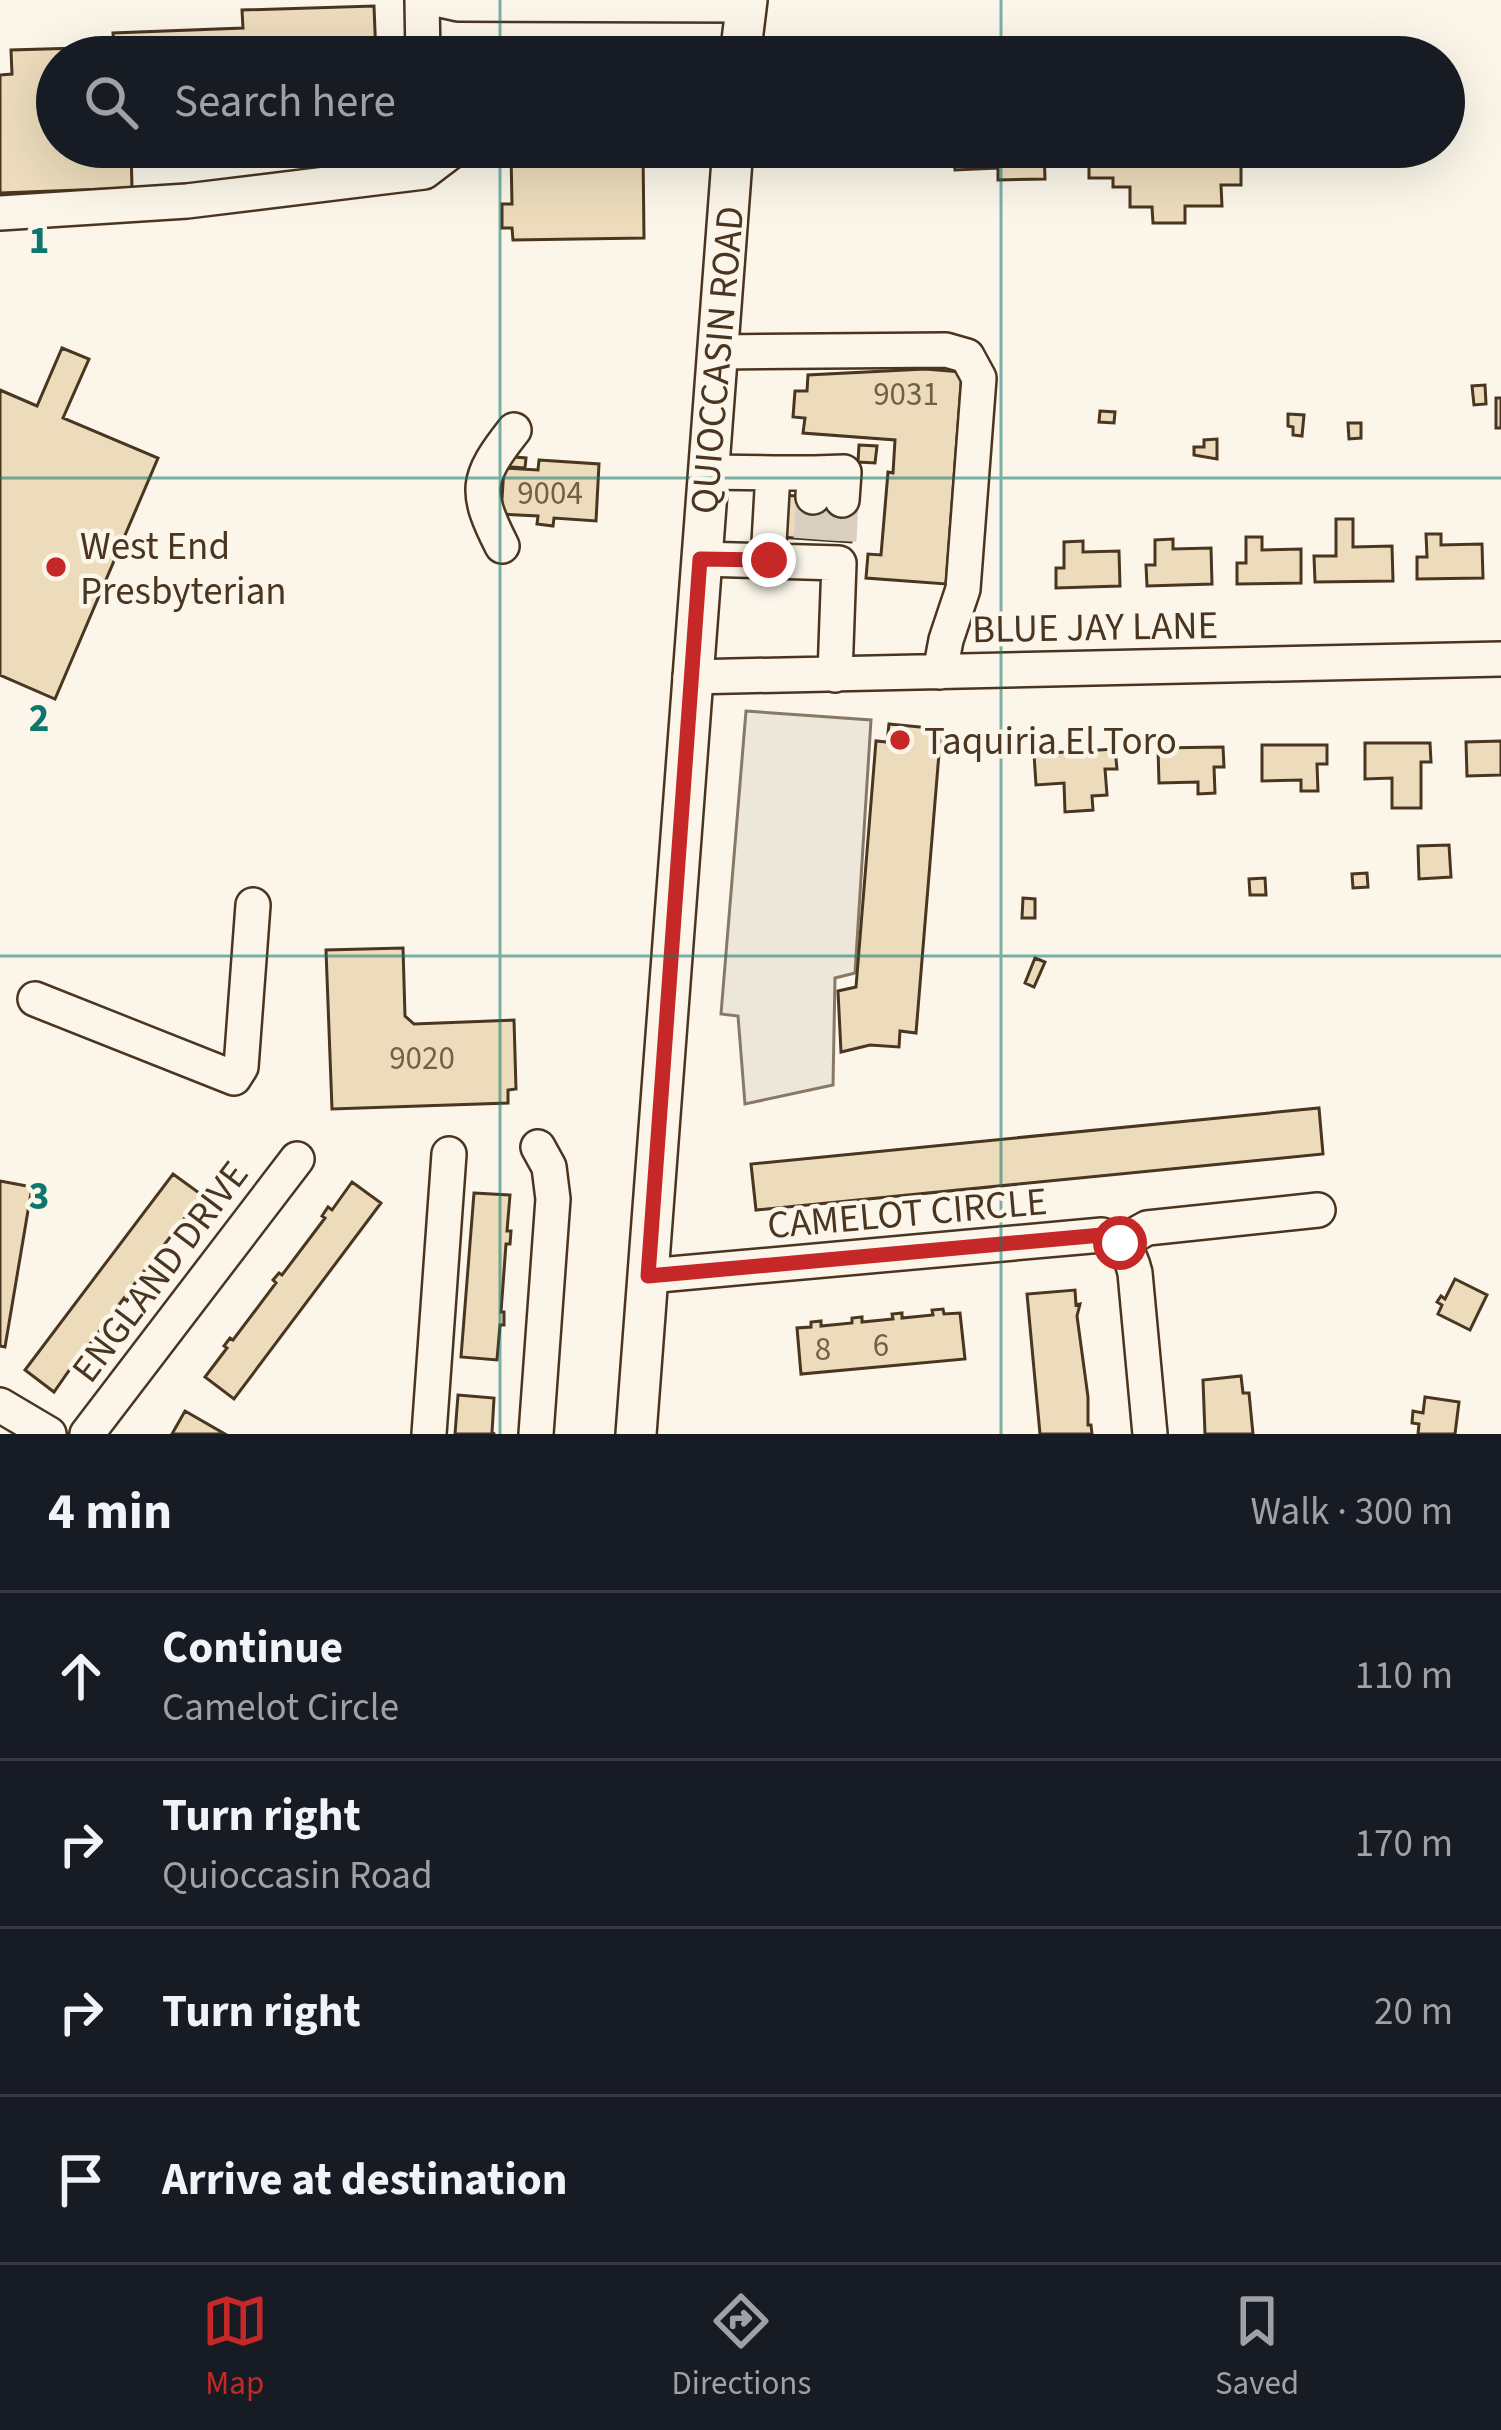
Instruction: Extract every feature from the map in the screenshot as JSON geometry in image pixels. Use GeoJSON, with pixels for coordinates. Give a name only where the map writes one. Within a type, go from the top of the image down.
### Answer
{"type":"FeatureCollection","features":[{"type":"Feature","properties":{"kind":"main road"},"geometry":{"type":"LineString","coordinates":[[742,36],[744,2]]}},
{"type":"Feature","properties":{"kind":"main road","name":"QUIOCCASIN ROAD"},"geometry":{"type":"LineString","coordinates":[[636,1434],[731,168]]}},
{"type":"Feature","properties":{"kind":"street"},"geometry":{"type":"LineString","coordinates":[[422,0],[423,36]]}},
{"type":"Feature","properties":{"kind":"street"},"geometry":{"type":"LineString","coordinates":[[440,0],[458,4],[744,2]]}},
{"type":"Feature","properties":{"kind":"street"},"geometry":{"type":"LineString","coordinates":[[0,214],[187,201],[372,168]]}},
{"type":"Feature","properties":{"kind":"street"},"geometry":{"type":"LineString","coordinates":[[716,352],[946,350],[967,356],[979,378],[963,589],[940,672]]}},
{"type":"Feature","properties":{"kind":"street"},"geometry":{"type":"LineString","coordinates":[[502,546],[486,514],[486,465],[514,430]]}},
{"type":"Feature","properties":{"kind":"street"},"geometry":{"type":"LineString","coordinates":[[706,472],[773,473],[823,490]]}},
{"type":"Feature","properties":{"kind":"street"},"geometry":{"type":"LineString","coordinates":[[769,560],[773,473]]}},
{"type":"Feature","properties":{"kind":"street"},"geometry":{"type":"LineString","coordinates":[[700,559],[769,560],[825,551],[835,675]]}},
{"type":"Feature","properties":{"kind":"street","name":"BLUE JAY LANE"},"geometry":{"type":"LineString","coordinates":[[690,677],[1501,658]]}},
{"type":"Feature","properties":{"kind":"street"},"geometry":{"type":"LineString","coordinates":[[35,999],[234,1078],[241,1067],[253,905]]}},
{"type":"Feature","properties":{"kind":"street"},"geometry":{"type":"LineString","coordinates":[[536,1434],[553,1198],[549,1167],[538,1147]]}},
{"type":"Feature","properties":{"kind":"street"},"geometry":{"type":"LineString","coordinates":[[429,1434],[449,1154]]}},
{"type":"Feature","properties":{"kind":"street","name":"ENGLAND DRIVE"},"geometry":{"type":"LineString","coordinates":[[87,1434],[297,1160]]}},
{"type":"Feature","properties":{"kind":"street"},"geometry":{"type":"LineString","coordinates":[[1150,1434],[1135,1273],[1130,1253],[1120,1243],[1148,1228],[1318,1210]]}},
{"type":"Feature","properties":{"kind":"street","name":"CAMELOT CIRCLE"},"geometry":{"type":"LineString","coordinates":[[648,1276],[1102,1235],[1120,1243]]}},
{"type":"Feature","properties":{"kind":"street"},"geometry":{"type":"LineString","coordinates":[[0,1405],[49,1434]]}},
{"type":"Feature","properties":{"kind":"shaded area"},"geometry":{"type":"Polygon","coordinates":[[[746,711],[871,720],[855,973],[835,978],[833,1085],[745,1104],[738,1016],[721,1014],[746,711]]]}},
{"type":"Feature","properties":{"kind":"building"},"geometry":{"type":"Polygon","coordinates":[[[374,6],[375,36],[113,36],[243,28],[242,10],[374,6]]]}},
{"type":"Feature","properties":{"kind":"building"},"geometry":{"type":"Polygon","coordinates":[[[36,49],[36,168],[131,168],[132,188],[0,193],[0,75],[12,74],[11,50],[36,49]]]}},
{"type":"Feature","properties":{"kind":"building"},"geometry":{"type":"Polygon","coordinates":[[[511,168],[643,168],[644,238],[513,240],[512,228],[502,228],[502,204],[512,204],[511,168]]]}},
{"type":"Feature","properties":{"kind":"building"},"geometry":{"type":"Polygon","coordinates":[[[998,168],[1045,168],[1045,179],[998,180],[998,168]]]}},
{"type":"Feature","properties":{"kind":"building"},"geometry":{"type":"Polygon","coordinates":[[[1089,168],[1241,168],[1241,185],[1221,185],[1222,206],[1185,206],[1185,223],[1153,223],[1152,207],[1130,207],[1130,187],[1113,187],[1113,178],[1089,178],[1089,168]]]}},
{"type":"Feature","properties":{"kind":"building","name":"West End Presbyterian"},"geometry":{"type":"Polygon","coordinates":[[[62,348],[89,359],[63,418],[158,458],[55,699],[0,675],[0,390],[37,406],[62,348]]]}},
{"type":"Feature","properties":{"kind":"building"},"geometry":{"type":"Polygon","coordinates":[[[925,369],[962,372],[946,584],[866,578],[868,554],[881,555],[895,440],[803,433],[805,418],[793,417],[795,391],[807,391],[808,375],[925,369]]]}},
{"type":"Feature","properties":{"kind":"building"},"geometry":{"type":"Polygon","coordinates":[[[1485,385],[1486,404],[1474,405],[1472,386],[1485,385]]]}},
{"type":"Feature","properties":{"kind":"building"},"geometry":{"type":"Polygon","coordinates":[[[1496,398],[1501,398],[1501,428],[1496,428],[1496,398]]]}},
{"type":"Feature","properties":{"kind":"building"},"geometry":{"type":"Polygon","coordinates":[[[1100,411],[1115,412],[1114,423],[1099,422],[1100,411]]]}},
{"type":"Feature","properties":{"kind":"building"},"geometry":{"type":"Polygon","coordinates":[[[1288,414],[1304,415],[1302,436],[1293,435],[1288,414]]]}},
{"type":"Feature","properties":{"kind":"building"},"geometry":{"type":"Polygon","coordinates":[[[1348,423],[1361,423],[1361,438],[1349,439],[1348,423]]]}},
{"type":"Feature","properties":{"kind":"building"},"geometry":{"type":"Polygon","coordinates":[[[1217,439],[1217,459],[1194,455],[1194,447],[1204,447],[1204,440],[1217,439]]]}},
{"type":"Feature","properties":{"kind":"building"},"geometry":{"type":"Polygon","coordinates":[[[859,445],[877,446],[875,463],[858,462],[859,445]]]}},
{"type":"Feature","properties":{"kind":"building"},"geometry":{"type":"Polygon","coordinates":[[[500,456],[526,458],[525,468],[499,466],[500,456]]]}},
{"type":"Feature","properties":{"kind":"building"},"geometry":{"type":"Polygon","coordinates":[[[539,460],[599,464],[596,521],[554,518],[553,526],[537,524],[538,516],[501,514],[504,468],[538,470],[539,460]]]}},
{"type":"Feature","properties":{"kind":"building"},"geometry":{"type":"Polygon","coordinates":[[[782,495],[855,500],[851,542],[780,537],[782,495]]]}},
{"type":"Feature","properties":{"kind":"building"},"geometry":{"type":"Polygon","coordinates":[[[1336,519],[1353,519],[1353,547],[1392,546],[1393,581],[1315,582],[1314,556],[1336,556],[1336,519]]]}},
{"type":"Feature","properties":{"kind":"building"},"geometry":{"type":"Polygon","coordinates":[[[1426,534],[1441,534],[1441,545],[1482,544],[1483,578],[1417,579],[1417,557],[1427,557],[1426,534]]]}},
{"type":"Feature","properties":{"kind":"building"},"geometry":{"type":"Polygon","coordinates":[[[1246,537],[1262,537],[1262,550],[1301,549],[1301,583],[1237,584],[1237,563],[1246,563],[1246,537]]]}},
{"type":"Feature","properties":{"kind":"building"},"geometry":{"type":"Polygon","coordinates":[[[1173,539],[1173,549],[1211,548],[1212,584],[1147,586],[1146,565],[1155,565],[1155,540],[1173,539]]]}},
{"type":"Feature","properties":{"kind":"building"},"geometry":{"type":"Polygon","coordinates":[[[1083,541],[1083,552],[1119,551],[1120,586],[1056,588],[1056,568],[1064,568],[1064,542],[1083,541]]]}},
{"type":"Feature","properties":{"kind":"building"},"geometry":{"type":"Polygon","coordinates":[[[889,724],[941,729],[916,1033],[900,1031],[899,1047],[870,1045],[841,1052],[838,991],[856,987],[876,741],[887,742],[889,724]]]}},
{"type":"Feature","properties":{"kind":"building"},"geometry":{"type":"Polygon","coordinates":[[[1501,741],[1501,775],[1467,776],[1466,742],[1501,741]]]}},
{"type":"Feature","properties":{"kind":"building"},"geometry":{"type":"Polygon","coordinates":[[[1365,743],[1430,743],[1431,762],[1421,762],[1421,808],[1392,808],[1392,778],[1365,779],[1365,743]]]}},
{"type":"Feature","properties":{"kind":"building"},"geometry":{"type":"Polygon","coordinates":[[[1262,745],[1327,745],[1327,764],[1317,764],[1318,791],[1301,791],[1301,780],[1262,781],[1262,745]]]}},
{"type":"Feature","properties":{"kind":"building"},"geometry":{"type":"Polygon","coordinates":[[[1223,747],[1224,767],[1214,767],[1215,793],[1198,794],[1198,782],[1159,783],[1158,748],[1223,747]]]}},
{"type":"Feature","properties":{"kind":"building"},"geometry":{"type":"Polygon","coordinates":[[[1115,749],[1117,769],[1105,769],[1107,795],[1092,796],[1093,810],[1065,812],[1064,783],[1036,785],[1034,754],[1115,749]]]}},
{"type":"Feature","properties":{"kind":"building"},"geometry":{"type":"Polygon","coordinates":[[[1449,845],[1451,877],[1419,879],[1418,846],[1449,845]]]}},
{"type":"Feature","properties":{"kind":"building"},"geometry":{"type":"Polygon","coordinates":[[[1367,873],[1368,887],[1353,888],[1352,874],[1367,873]]]}},
{"type":"Feature","properties":{"kind":"building"},"geometry":{"type":"Polygon","coordinates":[[[1265,878],[1266,895],[1250,895],[1249,879],[1265,878]]]}},
{"type":"Feature","properties":{"kind":"building"},"geometry":{"type":"Polygon","coordinates":[[[1023,898],[1035,899],[1035,918],[1022,918],[1023,898]]]}},
{"type":"Feature","properties":{"kind":"building"},"geometry":{"type":"Polygon","coordinates":[[[403,948],[405,1016],[414,1024],[514,1020],[516,1089],[508,1090],[508,1103],[332,1109],[326,950],[403,948]]]}},
{"type":"Feature","properties":{"kind":"building"},"geometry":{"type":"Polygon","coordinates":[[[1035,958],[1045,962],[1034,987],[1025,983],[1035,958]]]}},
{"type":"Feature","properties":{"kind":"building"},"geometry":{"type":"Polygon","coordinates":[[[1319,1108],[1323,1154],[756,1210],[751,1164],[1319,1108]]]}},
{"type":"Feature","properties":{"kind":"building"},"geometry":{"type":"Polygon","coordinates":[[[173,1174],[202,1195],[181,1223],[185,1226],[179,1235],[174,1232],[132,1287],[135,1290],[127,1301],[124,1298],[83,1353],[86,1356],[80,1365],[75,1362],[54,1392],[25,1370],[173,1174]]]}},
{"type":"Feature","properties":{"kind":"building"},"geometry":{"type":"Polygon","coordinates":[[[0,1181],[32,1187],[5,1347],[0,1346],[0,1181]]]}},
{"type":"Feature","properties":{"kind":"building"},"geometry":{"type":"Polygon","coordinates":[[[352,1182],[381,1203],[234,1399],[205,1377],[276,1283],[273,1280],[282,1275],[325,1218],[328,1207],[332,1210],[352,1182]]]}},
{"type":"Feature","properties":{"kind":"building"},"geometry":{"type":"Polygon","coordinates":[[[474,1193],[510,1195],[504,1325],[500,1325],[497,1360],[461,1357],[474,1193]]]}},
{"type":"Feature","properties":{"kind":"building"},"geometry":{"type":"Polygon","coordinates":[[[1455,1279],[1487,1295],[1470,1330],[1438,1314],[1442,1305],[1437,1302],[1441,1296],[1445,1299],[1455,1279]]]}},
{"type":"Feature","properties":{"kind":"building"},"geometry":{"type":"Polygon","coordinates":[[[1075,1290],[1092,1434],[1040,1434],[1027,1294],[1075,1290]]]}},
{"type":"Feature","properties":{"kind":"building"},"geometry":{"type":"Polygon","coordinates":[[[943,1309],[944,1314],[960,1313],[965,1359],[801,1374],[797,1328],[821,1321],[821,1326],[852,1323],[852,1318],[862,1317],[862,1322],[893,1319],[892,1314],[902,1313],[902,1318],[933,1315],[932,1310],[943,1309]]]}},
{"type":"Feature","properties":{"kind":"building"},"geometry":{"type":"Polygon","coordinates":[[[1241,1376],[1243,1393],[1249,1393],[1253,1434],[1205,1434],[1203,1380],[1241,1376]]]}},
{"type":"Feature","properties":{"kind":"building"},"geometry":{"type":"Polygon","coordinates":[[[458,1395],[494,1398],[495,1434],[455,1434],[458,1395]]]}},
{"type":"Feature","properties":{"kind":"building"},"geometry":{"type":"Polygon","coordinates":[[[1425,1397],[1459,1402],[1455,1434],[1418,1434],[1413,1411],[1423,1413],[1425,1397]]]}},
{"type":"Feature","properties":{"kind":"building"},"geometry":{"type":"Polygon","coordinates":[[[185,1411],[225,1434],[172,1434],[185,1411]]]}},
{"type":"Feature","properties":{"kind":"tunnel"},"geometry":{"type":"LineString","coordinates":[[810,539],[813,497]]}},
{"type":"Feature","properties":{"kind":"tunnel"},"geometry":{"type":"LineString","coordinates":[[840,541],[842,500]]}},
{"type":"Feature","properties":{"kind":"place","name":"West End Presbyterian"},"geometry":{"type":"Point","coordinates":[56,567]}},
{"type":"Feature","properties":{"kind":"place","name":"Taquiria El Toro"},"geometry":{"type":"Point","coordinates":[900,740]}},
{"type":"Feature","properties":{"kind":"route"},"geometry":{"type":"LineString","coordinates":[[769,560],[700,559],[648,1276],[1102,1235],[1120,1243]]}}]}
